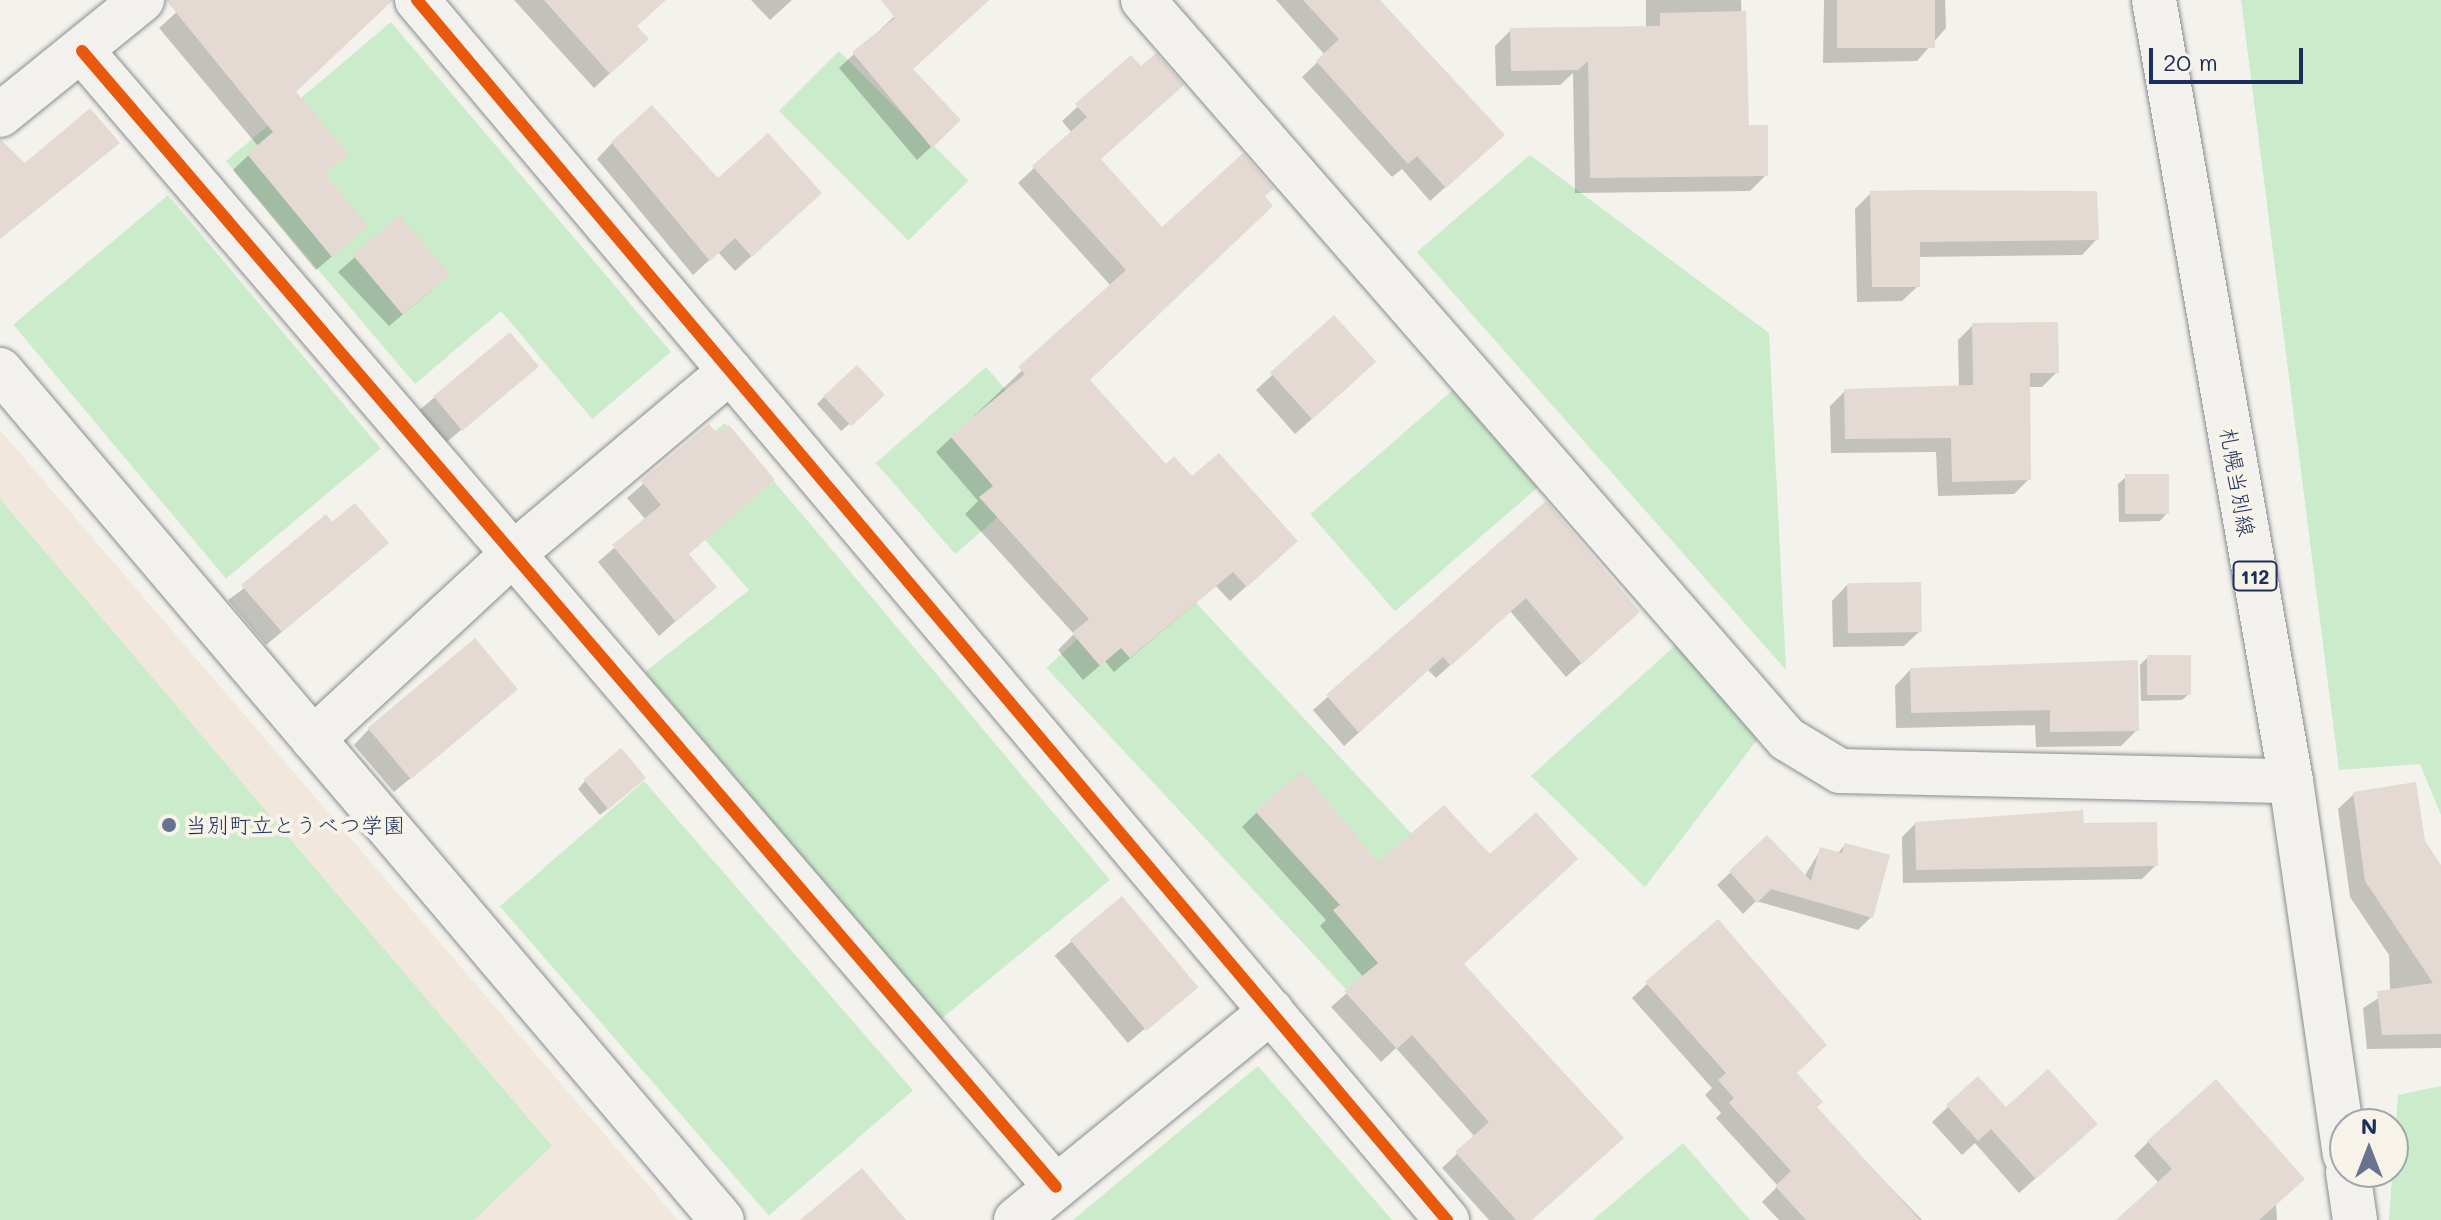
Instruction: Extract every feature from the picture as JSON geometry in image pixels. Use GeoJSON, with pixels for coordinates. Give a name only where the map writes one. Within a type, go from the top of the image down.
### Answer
{"type":"FeatureCollection","features":[{"type":"Feature","properties":{"kind":"street"},"geometry":{"type":"LineString","coordinates":[[0,115],[142,0]]}},
{"type":"Feature","properties":{"kind":"street"},"geometry":{"type":"LineString","coordinates":[[417,0],[1447,1220]]}},
{"type":"Feature","properties":{"kind":"street","name":"札幌当別線"},"geometry":{"type":"LineString","coordinates":[[2154,0],[2291,781],[2338,1108]]}},
{"type":"Feature","properties":{"kind":"street"},"geometry":{"type":"LineString","coordinates":[[1145,1],[1787,739],[1840,771],[2291,781]]}},
{"type":"Feature","properties":{"kind":"street"},"geometry":{"type":"LineString","coordinates":[[82,51],[1056,1187]]}},
{"type":"Feature","properties":{"kind":"street"},"geometry":{"type":"LineString","coordinates":[[0,370],[722,1220]]}},
{"type":"Feature","properties":{"kind":"street"},"geometry":{"type":"LineString","coordinates":[[313,739],[513,554],[730,371]]}},
{"type":"Feature","properties":{"kind":"street"},"geometry":{"type":"LineString","coordinates":[[1016,1220],[1271,1011]]}},
{"type":"Feature","properties":{"kind":"street"},"geometry":{"type":"LineString","coordinates":[[2350,1188],[2355,1220]]}},
{"type":"Feature","properties":{"kind":"shaded area","name":"当別町立とうべつ学園"},"geometry":{"type":"Polygon","coordinates":[[[0,430],[678,1220],[0,1220],[0,430]]]}},
{"type":"Feature","properties":{"kind":"green space"},"geometry":{"type":"Polygon","coordinates":[[[2241,0],[2441,0],[2441,815],[2420,764],[2339,770],[2241,0]]]}},
{"type":"Feature","properties":{"kind":"green space"},"geometry":{"type":"Polygon","coordinates":[[[391,22],[671,352],[592,419],[501,311],[415,384],[226,161],[391,22]]]}},
{"type":"Feature","properties":{"kind":"green space"},"geometry":{"type":"Polygon","coordinates":[[[839,51],[968,180],[908,241],[779,111],[839,51]]]}},
{"type":"Feature","properties":{"kind":"green space"},"geometry":{"type":"Polygon","coordinates":[[[1530,155],[1769,333],[1786,670],[1417,252],[1530,155]]]}},
{"type":"Feature","properties":{"kind":"green space"},"geometry":{"type":"Polygon","coordinates":[[[168,195],[381,449],[226,578],[13,325],[168,195]]]}},
{"type":"Feature","properties":{"kind":"green space"},"geometry":{"type":"Polygon","coordinates":[[[986,367],[1065,458],[955,554],[876,463],[986,367]]]}},
{"type":"Feature","properties":{"kind":"green space"},"geometry":{"type":"Polygon","coordinates":[[[1453,390],[1538,487],[1395,611],[1310,514],[1453,390]]]}},
{"type":"Feature","properties":{"kind":"green space"},"geometry":{"type":"Polygon","coordinates":[[[725,423],[1110,880],[941,1019],[645,672],[749,590],[652,479],[725,423]]]}},
{"type":"Feature","properties":{"kind":"green space","name":"当別町立とうべつ学園"},"geometry":{"type":"Polygon","coordinates":[[[0,499],[552,1146],[474,1220],[0,1220],[0,499]]]}},
{"type":"Feature","properties":{"kind":"green space"},"geometry":{"type":"Polygon","coordinates":[[[1159,563],[1467,894],[1355,999],[1046,668],[1159,563]]]}},
{"type":"Feature","properties":{"kind":"green space"},"geometry":{"type":"Polygon","coordinates":[[[1678,643],[1760,736],[1645,887],[1531,776],[1678,643]]]}},
{"type":"Feature","properties":{"kind":"green space"},"geometry":{"type":"Polygon","coordinates":[[[644,781],[913,1090],[769,1216],[500,906],[644,781]]]}},
{"type":"Feature","properties":{"kind":"green space"},"geometry":{"type":"Polygon","coordinates":[[[1258,1066],[1392,1220],[1073,1220],[1258,1066]]]}},
{"type":"Feature","properties":{"kind":"green space"},"geometry":{"type":"Polygon","coordinates":[[[2441,1086],[2441,1220],[2389,1220],[2391,1188],[2409,1188],[2409,1108],[2397,1108],[2398,1095],[2441,1086]]]}},
{"type":"Feature","properties":{"kind":"green space"},"geometry":{"type":"Polygon","coordinates":[[[1683,1143],[1750,1220],[1593,1220],[1683,1143]]]}},
{"type":"Feature","properties":{"kind":"building"},"geometry":{"type":"Polygon","coordinates":[[[166,0],[393,0],[296,92],[349,154],[325,174],[368,226],[332,257],[247,154],[273,132],[166,0]]]}},
{"type":"Feature","properties":{"kind":"building"},"geometry":{"type":"Polygon","coordinates":[[[544,0],[666,0],[637,26],[649,39],[610,74],[544,0]]]}},
{"type":"Feature","properties":{"kind":"building"},"geometry":{"type":"Polygon","coordinates":[[[881,0],[989,0],[913,69],[961,120],[932,148],[852,52],[895,18],[881,0]]]}},
{"type":"Feature","properties":{"kind":"building"},"geometry":{"type":"Polygon","coordinates":[[[1303,0],[1380,0],[1505,135],[1446,188],[1417,156],[1408,164],[1316,61],[1339,39],[1303,0]]]}},
{"type":"Feature","properties":{"kind":"building"},"geometry":{"type":"Polygon","coordinates":[[[1837,0],[1935,0],[1935,48],[1837,48],[1837,0]]]}},
{"type":"Feature","properties":{"kind":"building"},"geometry":{"type":"Polygon","coordinates":[[[1746,11],[1749,125],[1768,125],[1768,176],[1590,178],[1588,61],[1578,70],[1511,71],[1510,28],[1660,26],[1660,13],[1746,11]]]}},
{"type":"Feature","properties":{"kind":"building"},"geometry":{"type":"Polygon","coordinates":[[[1156,53],[1184,85],[1101,159],[1162,227],[1243,153],[1274,189],[1265,196],[1273,206],[1090,380],[1166,464],[1174,456],[1192,476],[1219,453],[1298,541],[1247,587],[1233,572],[1130,658],[1121,648],[1100,666],[1072,633],[1089,619],[979,497],[993,486],[950,436],[1025,374],[1018,367],[1126,270],[1032,166],[1087,117],[1075,104],[1131,55],[1141,66],[1156,53]]]}},
{"type":"Feature","properties":{"kind":"building"},"geometry":{"type":"Polygon","coordinates":[[[652,105],[718,178],[768,133],[822,193],[752,257],[735,238],[710,261],[611,142],[652,105]]]}},
{"type":"Feature","properties":{"kind":"building"},"geometry":{"type":"Polygon","coordinates":[[[90,108],[120,143],[0,239],[0,139],[25,163],[90,108]]]}},
{"type":"Feature","properties":{"kind":"building"},"geometry":{"type":"Polygon","coordinates":[[[1870,191],[2097,191],[2099,240],[1920,242],[1920,287],[1872,287],[1870,191]]]}},
{"type":"Feature","properties":{"kind":"building"},"geometry":{"type":"Polygon","coordinates":[[[400,215],[450,275],[403,315],[353,255],[400,215]]]}},
{"type":"Feature","properties":{"kind":"building"},"geometry":{"type":"Polygon","coordinates":[[[1334,315],[1376,362],[1312,419],[1270,373],[1334,315]]]}},
{"type":"Feature","properties":{"kind":"building"},"geometry":{"type":"Polygon","coordinates":[[[2058,322],[2059,373],[2030,373],[2031,480],[1952,482],[1951,438],[1845,439],[1844,389],[1973,385],[1972,323],[2058,322]]]}},
{"type":"Feature","properties":{"kind":"building"},"geometry":{"type":"Polygon","coordinates":[[[510,332],[539,366],[462,431],[433,396],[510,332]]]}},
{"type":"Feature","properties":{"kind":"building"},"geometry":{"type":"Polygon","coordinates":[[[857,365],[885,395],[851,426],[823,396],[857,365]]]}},
{"type":"Feature","properties":{"kind":"building"},"geometry":{"type":"Polygon","coordinates":[[[709,424],[718,434],[729,425],[775,480],[689,554],[717,587],[676,622],[612,545],[661,505],[641,481],[709,424]]]}},
{"type":"Feature","properties":{"kind":"building"},"geometry":{"type":"Polygon","coordinates":[[[2125,474],[2169,474],[2169,514],[2125,514],[2125,474]]]}},
{"type":"Feature","properties":{"kind":"building"},"geometry":{"type":"Polygon","coordinates":[[[1546,501],[1640,612],[1582,664],[1526,598],[1451,666],[1443,657],[1359,733],[1326,695],[1546,501]]]}},
{"type":"Feature","properties":{"kind":"building"},"geometry":{"type":"Polygon","coordinates":[[[355,503],[389,543],[282,632],[241,585],[326,514],[332,522],[355,503]]]}},
{"type":"Feature","properties":{"kind":"building"},"geometry":{"type":"Polygon","coordinates":[[[1921,582],[1922,632],[1848,633],[1847,583],[1921,582]]]}},
{"type":"Feature","properties":{"kind":"building"},"geometry":{"type":"Polygon","coordinates":[[[475,638],[518,689],[411,779],[368,728],[475,638]]]}},
{"type":"Feature","properties":{"kind":"building"},"geometry":{"type":"Polygon","coordinates":[[[2147,655],[2191,655],[2191,695],[2147,695],[2147,655]]]}},
{"type":"Feature","properties":{"kind":"building"},"geometry":{"type":"Polygon","coordinates":[[[2138,660],[2139,731],[2050,732],[2050,710],[1911,713],[1910,668],[2138,660]]]}},
{"type":"Feature","properties":{"kind":"building"},"geometry":{"type":"Polygon","coordinates":[[[621,748],[646,778],[609,809],[583,779],[621,748]]]}},
{"type":"Feature","properties":{"kind":"building"},"geometry":{"type":"Polygon","coordinates":[[[1302,771],[1378,862],[1444,805],[1490,854],[1536,812],[1578,859],[1464,964],[1624,1138],[1532,1220],[1516,1220],[1455,1152],[1489,1122],[1412,1035],[1397,1049],[1344,991],[1378,963],[1333,910],[1340,905],[1255,811],[1302,771]]]}},
{"type":"Feature","properties":{"kind":"building"},"geometry":{"type":"Polygon","coordinates":[[[2416,782],[2425,841],[2441,865],[2441,1034],[2382,1035],[2377,991],[2433,983],[2365,881],[2353,792],[2416,782]]]}},
{"type":"Feature","properties":{"kind":"building"},"geometry":{"type":"Polygon","coordinates":[[[2083,810],[2084,823],[2157,822],[2158,866],[1916,870],[1915,822],[2083,810]]]}},
{"type":"Feature","properties":{"kind":"building"},"geometry":{"type":"Polygon","coordinates":[[[1767,835],[1811,881],[1820,847],[1842,853],[1845,843],[1890,855],[1873,918],[1771,889],[1757,903],[1729,871],[1767,835]]]}},
{"type":"Feature","properties":{"kind":"building"},"geometry":{"type":"Polygon","coordinates":[[[1122,896],[1198,987],[1146,1031],[1070,940],[1122,896]]]}},
{"type":"Feature","properties":{"kind":"building"},"geometry":{"type":"Polygon","coordinates":[[[1718,919],[1827,1045],[1797,1073],[1823,1102],[1817,1107],[1920,1220],[1806,1220],[1775,1186],[1791,1171],[1729,1103],[1734,1098],[1718,1080],[1726,1073],[1645,982],[1718,919]]]}},
{"type":"Feature","properties":{"kind":"building"},"geometry":{"type":"Polygon","coordinates":[[[2048,1069],[2098,1124],[2036,1179],[1991,1129],[1978,1141],[1946,1105],[1978,1076],[2006,1107],[2048,1069]]]}},
{"type":"Feature","properties":{"kind":"building"},"geometry":{"type":"Polygon","coordinates":[[[2216,1079],[2305,1179],[2259,1220],[2116,1220],[2172,1169],[2147,1141],[2216,1079]]]}},
{"type":"Feature","properties":{"kind":"building"},"geometry":{"type":"Polygon","coordinates":[[[862,1168],[906,1220],[800,1220],[862,1168]]]}},
{"type":"Feature","properties":{"kind":"cycle path"},"geometry":{"type":"LineString","coordinates":[[417,0],[1447,1220]]}},
{"type":"Feature","properties":{"kind":"cycle path"},"geometry":{"type":"LineString","coordinates":[[82,51],[1056,1187]]}},
{"type":"Feature","properties":{"kind":"place","name":"当別町立とうべつ学園"},"geometry":{"type":"Point","coordinates":[169,825]}}]}
